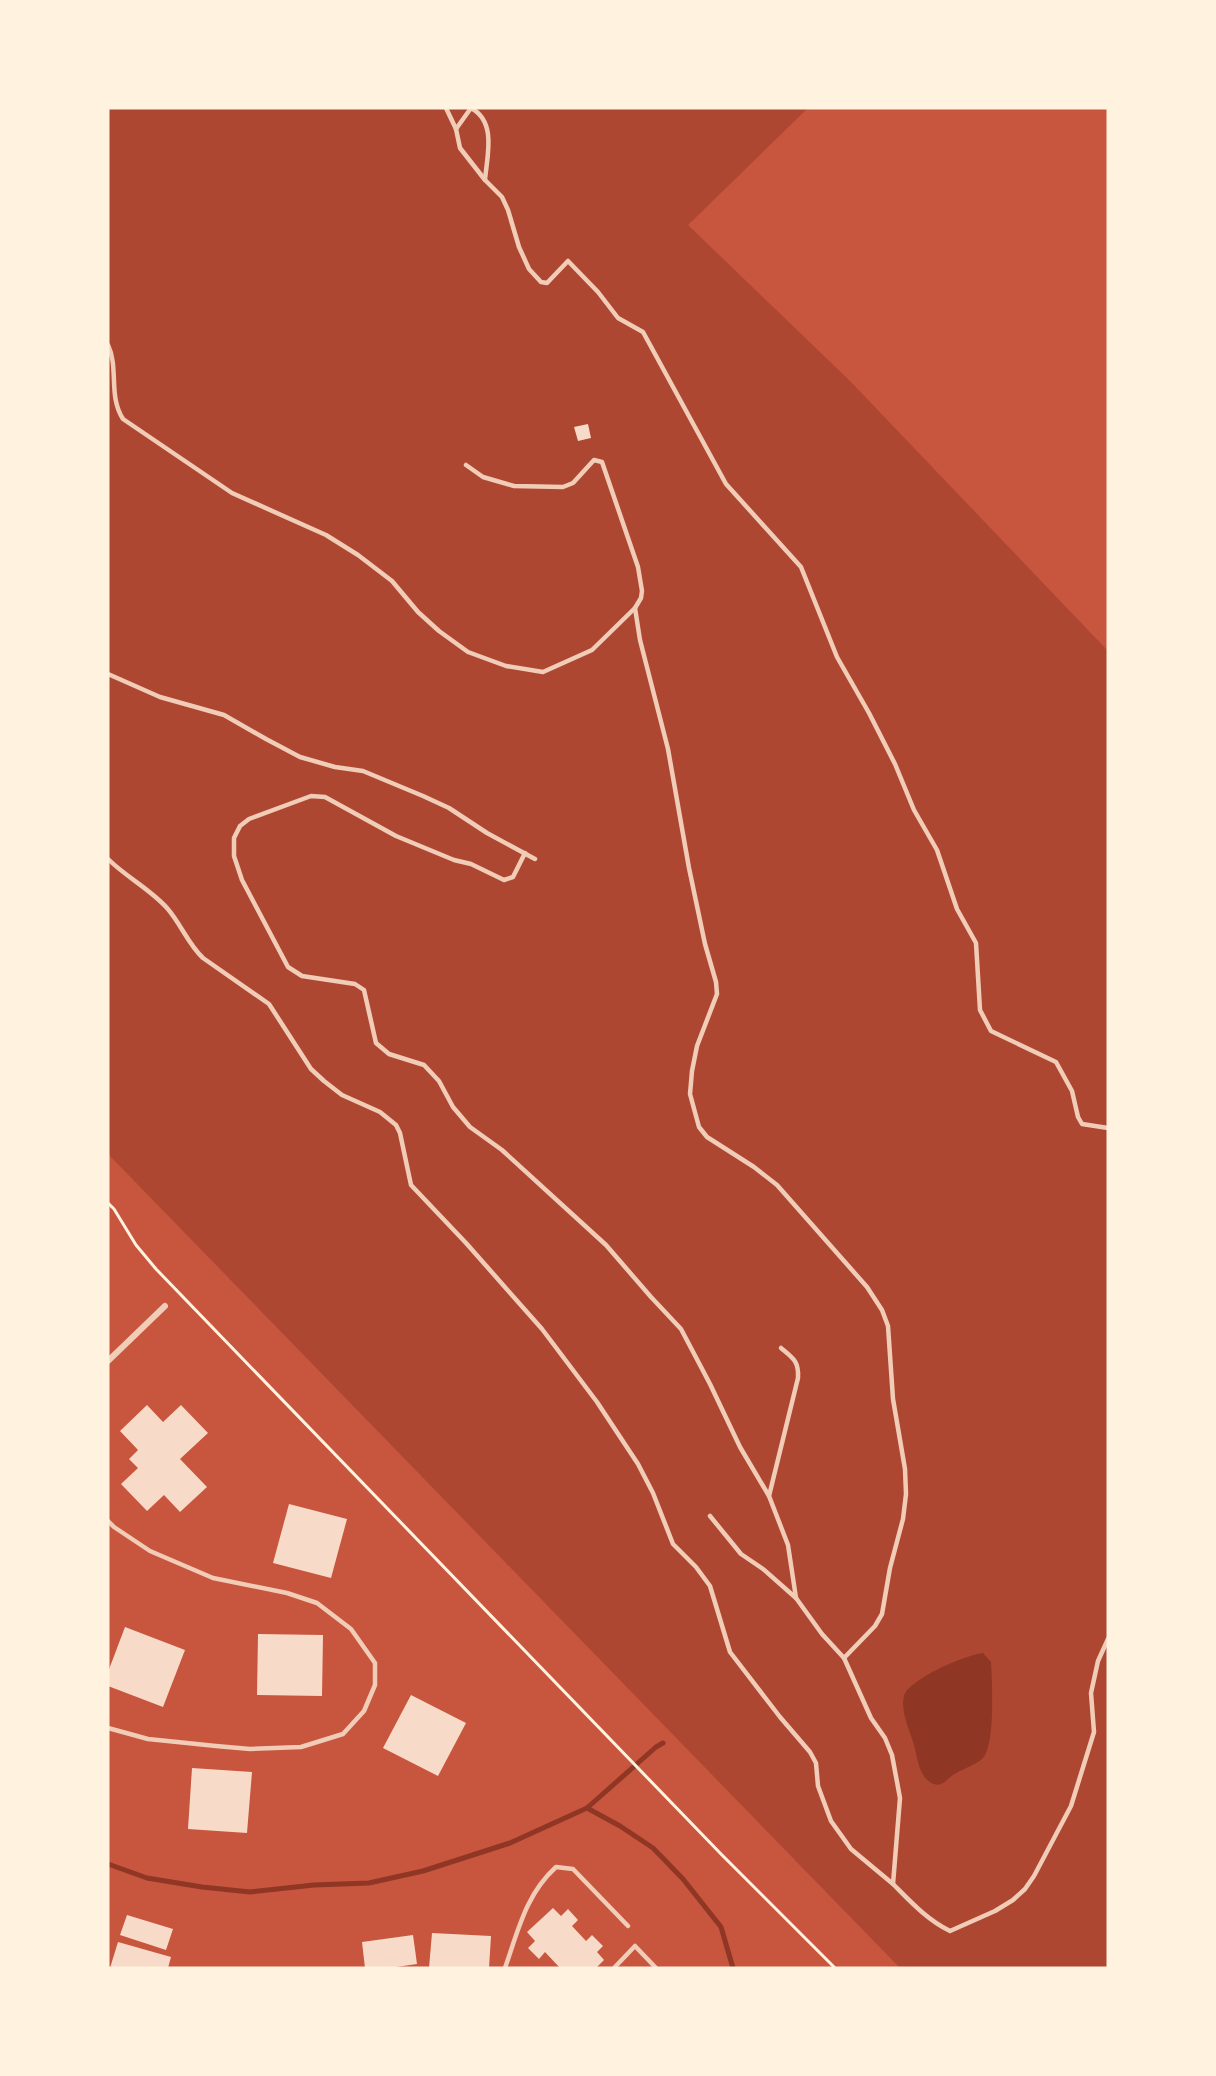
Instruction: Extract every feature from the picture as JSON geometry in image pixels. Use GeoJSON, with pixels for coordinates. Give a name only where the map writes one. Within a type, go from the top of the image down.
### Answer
{"type":"FeatureCollection","features":[{"type":"Feature","properties":{"kind":"street"},"geometry":{"type":"LineString","coordinates":[[108,1361],[165,1306]]}},
{"type":"Feature","properties":{"kind":"lane"},"geometry":{"type":"LineString","coordinates":[[446,108],[456,129],[460,148],[485,180],[502,197],[529,269],[541,282],[547,283],[568,261],[598,292],[618,318],[643,332],[726,484],[801,567],[837,657],[869,713],[895,764],[914,810],[937,850],[957,909],[976,943],[980,1010],[991,1031],[1056,1062],[1072,1091],[1082,1124],[1108,1128]]}},
{"type":"Feature","properties":{"kind":"lane"},"geometry":{"type":"LineString","coordinates":[[456,129],[471,108],[484,118],[488,129],[485,180]]}},
{"type":"Feature","properties":{"kind":"lane"},"geometry":{"type":"LineString","coordinates":[[108,345],[112,354],[117,410],[123,419],[232,493],[326,535],[358,555],[392,581],[418,612],[439,631],[468,652],[506,666],[543,672],[592,650],[635,608],[642,591],[638,567],[613,498],[605,466],[600,460],[591,462],[573,483],[563,487],[514,486],[483,477],[466,465]]}},
{"type":"Feature","properties":{"kind":"lane"},"geometry":{"type":"LineString","coordinates":[[635,608],[640,640],[668,749],[705,944],[716,982],[715,1004],[697,1046],[692,1071],[690,1094],[699,1127],[707,1137],[754,1167],[777,1185],[867,1287],[882,1310],[888,1326],[893,1399],[905,1469],[906,1494],[903,1519],[890,1568],[882,1614],[875,1626],[844,1659]]}},
{"type":"Feature","properties":{"kind":"lane"},"geometry":{"type":"LineString","coordinates":[[108,674],[160,697],[224,715],[266,740],[300,756],[335,767],[363,771],[423,796],[449,808],[535,860]]}},
{"type":"Feature","properties":{"kind":"lane"},"geometry":{"type":"LineString","coordinates":[[525,854],[513,877],[504,880],[471,864],[454,860],[396,836],[326,797],[311,796],[249,819],[240,826],[234,838],[234,856],[242,880],[288,967],[302,976],[355,984],[364,990],[376,1043],[389,1054],[424,1065],[470,1127],[502,1150],[606,1245],[681,1329],[740,1447],[769,1496],[788,1545],[796,1598]]}},
{"type":"Feature","properties":{"kind":"lane"},"geometry":{"type":"LineString","coordinates":[[108,859],[166,908],[184,929],[195,950],[203,958],[269,1004],[311,1070],[342,1095],[380,1112],[396,1125],[400,1133],[411,1185],[542,1329],[597,1402],[638,1464],[673,1544],[696,1567],[710,1586],[730,1652],[780,1718],[810,1752],[816,1763],[818,1786],[831,1821],[851,1849],[915,1906],[950,1931],[995,1911],[1013,1900],[1034,1876],[1071,1806],[1094,1732],[1092,1693],[1098,1661],[1108,1639]]}},
{"type":"Feature","properties":{"kind":"lane"},"geometry":{"type":"LineString","coordinates":[[769,1496],[798,1378],[798,1366],[793,1358],[781,1348]]}},
{"type":"Feature","properties":{"kind":"lane"},"geometry":{"type":"LineString","coordinates":[[710,1516],[741,1554],[763,1569],[796,1598],[822,1634],[844,1659],[871,1718],[885,1738],[899,1783],[900,1819],[893,1884]]}},
{"type":"Feature","properties":{"kind":"lane"},"geometry":{"type":"LineString","coordinates":[[108,1521],[150,1551],[213,1578],[287,1593],[317,1603],[351,1629],[375,1663],[375,1685],[364,1711],[343,1734],[301,1747],[250,1749],[148,1740],[108,1728]]}},
{"type":"Feature","properties":{"kind":"lane"},"geometry":{"type":"LineString","coordinates":[[505,1968],[531,1897],[544,1878],[556,1868],[573,1869],[628,1926]]}},
{"type":"Feature","properties":{"kind":"lane"},"geometry":{"type":"LineString","coordinates":[[614,1968],[635,1946],[656,1968]]}},
{"type":"Feature","properties":{"kind":"path"},"geometry":{"type":"LineString","coordinates":[[108,1203],[136,1245],[156,1269],[835,1968]]}},
{"type":"Feature","properties":{"kind":"shaded area"},"geometry":{"type":"Polygon","coordinates":[[[108,108],[808,108],[688,225],[850,381],[1108,651],[1108,1968],[900,1968],[108,1154],[108,108]]]}},
{"type":"Feature","properties":{"kind":"shaded area"},"geometry":{"type":"Polygon","coordinates":[[[983,1653],[991,1662],[992,1684],[991,1730],[986,1754],[975,1764],[942,1783],[934,1784],[926,1779],[919,1765],[904,1714],[904,1696],[908,1689],[926,1675],[951,1663],[983,1653]]]}},
{"type":"Feature","properties":{"kind":"building"},"geometry":{"type":"Polygon","coordinates":[[[588,424],[591,438],[578,441],[574,427],[588,424]]]}},
{"type":"Feature","properties":{"kind":"building"},"geometry":{"type":"Polygon","coordinates":[[[147,1405],[163,1422],[181,1405],[208,1433],[180,1459],[207,1487],[180,1512],[164,1495],[147,1511],[121,1484],[138,1468],[129,1459],[138,1450],[120,1431],[147,1405]]]}},
{"type":"Feature","properties":{"kind":"building"},"geometry":{"type":"Polygon","coordinates":[[[289,1504],[347,1519],[331,1578],[273,1563],[289,1504]]]}},
{"type":"Feature","properties":{"kind":"building"},"geometry":{"type":"Polygon","coordinates":[[[125,1627],[185,1650],[163,1707],[108,1686],[108,1672],[125,1627]]]}},
{"type":"Feature","properties":{"kind":"building"},"geometry":{"type":"Polygon","coordinates":[[[258,1634],[323,1635],[322,1696],[257,1695],[258,1634]]]}},
{"type":"Feature","properties":{"kind":"building"},"geometry":{"type":"Polygon","coordinates":[[[411,1695],[466,1723],[438,1776],[383,1748],[411,1695]]]}},
{"type":"Feature","properties":{"kind":"building"},"geometry":{"type":"Polygon","coordinates":[[[192,1768],[252,1772],[247,1833],[188,1829],[192,1768]]]}},
{"type":"Feature","properties":{"kind":"building"},"geometry":{"type":"Polygon","coordinates":[[[553,1908],[561,1916],[568,1909],[578,1920],[572,1926],[586,1941],[592,1935],[603,1946],[597,1952],[604,1960],[596,1968],[560,1968],[545,1952],[539,1959],[528,1948],[535,1941],[527,1932],[553,1908]]]}},
{"type":"Feature","properties":{"kind":"building"},"geometry":{"type":"Polygon","coordinates":[[[127,1915],[173,1929],[166,1950],[120,1935],[127,1915]]]}},
{"type":"Feature","properties":{"kind":"building"},"geometry":{"type":"Polygon","coordinates":[[[432,1933],[491,1936],[489,1968],[429,1968],[432,1933]]]}},
{"type":"Feature","properties":{"kind":"building"},"geometry":{"type":"Polygon","coordinates":[[[413,1935],[417,1964],[389,1968],[365,1968],[362,1942],[413,1935]]]}},
{"type":"Feature","properties":{"kind":"building"},"geometry":{"type":"Polygon","coordinates":[[[118,1942],[171,1957],[168,1968],[110,1968],[118,1942]]]}},
{"type":"Feature","properties":{"kind":"waterway"},"geometry":{"type":"LineString","coordinates":[[587,1808],[663,1743]]}},
{"type":"Feature","properties":{"kind":"waterway"},"geometry":{"type":"LineString","coordinates":[[108,1864],[147,1878],[250,1892],[314,1885],[369,1883],[423,1871],[510,1843],[587,1808],[653,1848],[683,1879],[721,1927],[733,1968]]}}]}
